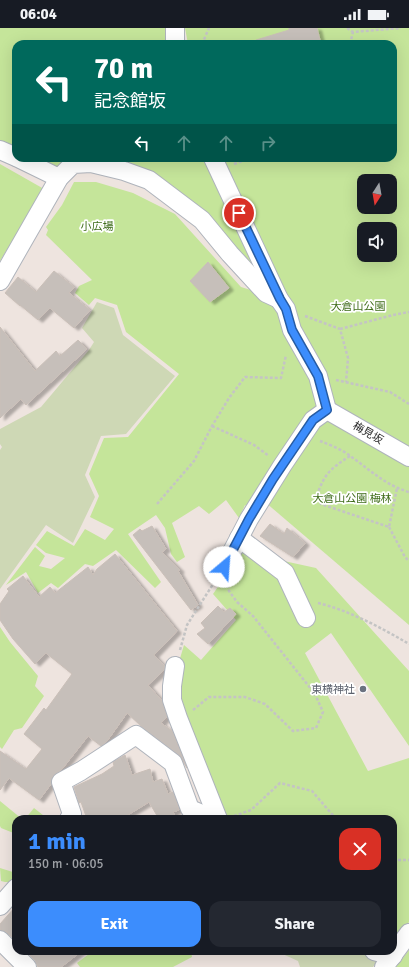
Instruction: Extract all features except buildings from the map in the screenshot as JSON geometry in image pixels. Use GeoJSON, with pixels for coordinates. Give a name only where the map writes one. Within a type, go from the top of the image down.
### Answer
{"type":"FeatureCollection","features":[{"type":"Feature","properties":{"kind":"street"},"geometry":{"type":"LineString","coordinates":[[175,28],[175,40]]}},
{"type":"Feature","properties":{"kind":"street"},"geometry":{"type":"LineString","coordinates":[[0,150],[12,156]]}},
{"type":"Feature","properties":{"kind":"street"},"geometry":{"type":"LineString","coordinates":[[25,162],[58,178]]}},
{"type":"Feature","properties":{"kind":"street"},"geometry":{"type":"LineString","coordinates":[[215,162],[283,304],[292,330],[318,376],[327,410],[313,420],[282,466],[249,519],[224,567]]}},
{"type":"Feature","properties":{"kind":"street"},"geometry":{"type":"LineString","coordinates":[[0,281],[58,178],[73,164],[91,163],[124,170],[149,180],[202,220],[230,254],[266,293],[283,304]]}},
{"type":"Feature","properties":{"kind":"street","name":"梅見坂"},"geometry":{"type":"LineString","coordinates":[[327,410],[409,457]]}},
{"type":"Feature","properties":{"kind":"street"},"geometry":{"type":"LineString","coordinates":[[239,538],[286,573],[306,618]]}},
{"type":"Feature","properties":{"kind":"street"},"geometry":{"type":"LineString","coordinates":[[175,666],[172,686],[172,700],[178,718],[220,815]]}},
{"type":"Feature","properties":{"kind":"street"},"geometry":{"type":"LineString","coordinates":[[71,815],[61,782],[81,771],[136,735],[173,764],[190,809],[211,815]]}},
{"type":"Feature","properties":{"kind":"street"},"geometry":{"type":"LineString","coordinates":[[397,950],[409,933]]}},
{"type":"Feature","properties":{"kind":"street"},"geometry":{"type":"LineString","coordinates":[[0,940],[12,952]]}},
{"type":"Feature","properties":{"kind":"street"},"geometry":{"type":"LineString","coordinates":[[15,955],[27,967]]}},
{"type":"Feature","properties":{"kind":"street"},"geometry":{"type":"LineString","coordinates":[[379,955],[389,962]]}},
{"type":"Feature","properties":{"kind":"path"},"geometry":{"type":"LineString","coordinates":[[204,40],[209,28]]}},
{"type":"Feature","properties":{"kind":"path"},"geometry":{"type":"LineString","coordinates":[[346,28],[353,32],[400,28]]}},
{"type":"Feature","properties":{"kind":"path"},"geometry":{"type":"LineString","coordinates":[[351,40],[353,32]]}},
{"type":"Feature","properties":{"kind":"path"},"geometry":{"type":"LineString","coordinates":[[283,304],[340,329],[409,312]]}},
{"type":"Feature","properties":{"kind":"path"},"geometry":{"type":"LineString","coordinates":[[340,329],[348,358],[346,382]]}},
{"type":"Feature","properties":{"kind":"path"},"geometry":{"type":"LineString","coordinates":[[157,504],[194,461],[212,426],[229,398],[245,377],[281,378],[292,330]]}},
{"type":"Feature","properties":{"kind":"path"},"geometry":{"type":"LineString","coordinates":[[318,376],[390,392],[409,404]]}},
{"type":"Feature","properties":{"kind":"path"},"geometry":{"type":"LineString","coordinates":[[212,426],[254,445],[282,466]]}},
{"type":"Feature","properties":{"kind":"path"},"geometry":{"type":"LineString","coordinates":[[303,434],[345,452],[385,482],[409,492]]}},
{"type":"Feature","properties":{"kind":"path"},"geometry":{"type":"LineString","coordinates":[[350,456],[331,468],[323,479],[317,495],[321,504],[389,527]]}},
{"type":"Feature","properties":{"kind":"path"},"geometry":{"type":"LineString","coordinates":[[397,488],[389,527],[405,557],[409,561]]}},
{"type":"Feature","properties":{"kind":"path"},"geometry":{"type":"LineString","coordinates":[[175,666],[187,625],[224,567]]}},
{"type":"Feature","properties":{"kind":"path"},"geometry":{"type":"LineString","coordinates":[[188,716],[192,710],[209,697],[246,697],[265,704],[293,731],[316,728],[323,712],[316,694],[253,616],[237,602],[229,591],[224,567]]}},
{"type":"Feature","properties":{"kind":"path"},"geometry":{"type":"LineString","coordinates":[[298,599],[334,607],[387,631],[409,644]]}},
{"type":"Feature","properties":{"kind":"path"},"geometry":{"type":"LineString","coordinates":[[232,815],[251,810],[280,783],[312,791],[333,815]]}},
{"type":"Feature","properties":{"kind":"path"},"geometry":{"type":"LineString","coordinates":[[397,860],[409,860]]}},
{"type":"Feature","properties":{"kind":"green space"},"geometry":{"type":"Polygon","coordinates":[[[0,28],[174,28],[177,40],[12,40],[12,152],[0,144],[0,28]]]}},
{"type":"Feature","properties":{"kind":"green space","name":"大倉山公園"},"geometry":{"type":"Polygon","coordinates":[[[185,28],[409,28],[409,449],[330,407],[249,508],[245,505],[239,518],[226,500],[209,514],[199,506],[172,523],[185,557],[177,562],[171,554],[165,528],[156,515],[128,534],[161,582],[155,588],[116,550],[93,566],[85,564],[58,588],[51,583],[38,593],[26,572],[6,585],[35,547],[45,556],[39,566],[51,569],[65,558],[46,553],[36,545],[47,531],[74,546],[85,529],[105,540],[114,529],[90,517],[99,496],[89,474],[104,438],[128,437],[179,374],[126,332],[117,305],[95,298],[89,305],[75,293],[79,286],[92,280],[46,235],[48,230],[46,227],[62,205],[74,182],[96,182],[133,193],[175,214],[241,287],[254,291],[254,276],[147,184],[73,168],[64,179],[32,162],[397,162],[397,40],[187,40],[185,28]]]}},
{"type":"Feature","properties":{"kind":"green space"},"geometry":{"type":"Polygon","coordinates":[[[0,164],[44,189],[0,261],[0,164]]]}},
{"type":"Feature","properties":{"kind":"green space"},"geometry":{"type":"Polygon","coordinates":[[[97,302],[114,308],[123,335],[175,376],[126,434],[101,436],[85,475],[95,497],[73,543],[46,525],[0,589],[0,450],[2,447],[0,444],[0,429],[41,407],[89,350],[94,342],[82,328],[97,302]]]}},
{"type":"Feature","properties":{"kind":"green space","name":"大倉山公園 梅林"},"geometry":{"type":"Polygon","coordinates":[[[333,420],[409,463],[409,625],[265,502],[314,423],[333,420]]]}},
{"type":"Feature","properties":{"kind":"green space"},"geometry":{"type":"Polygon","coordinates":[[[242,552],[316,568],[409,671],[409,746],[331,633],[305,653],[368,771],[409,758],[409,922],[397,938],[397,815],[220,815],[187,730],[176,672],[184,645],[201,660],[236,620],[213,594],[242,552]]]}},
{"type":"Feature","properties":{"kind":"green space"},"geometry":{"type":"Polygon","coordinates":[[[0,627],[10,642],[38,676],[35,686],[44,696],[22,728],[14,730],[2,749],[0,747],[0,627]]]}},
{"type":"Feature","properties":{"kind":"green space"},"geometry":{"type":"Polygon","coordinates":[[[0,801],[17,815],[12,815],[12,832],[1,828],[0,801]]]}},
{"type":"Feature","properties":{"kind":"green space"},"geometry":{"type":"Polygon","coordinates":[[[34,808],[43,815],[28,815],[34,808]]]}},
{"type":"Feature","properties":{"kind":"green space"},"geometry":{"type":"Polygon","coordinates":[[[0,868],[12,872],[12,882],[1,881],[0,868]]]}},
{"type":"Feature","properties":{"kind":"green space"},"geometry":{"type":"Polygon","coordinates":[[[409,950],[409,967],[396,967],[409,950]]]}},
{"type":"Feature","properties":{"kind":"green space"},"geometry":{"type":"Polygon","coordinates":[[[88,955],[192,955],[192,957],[173,967],[80,967],[77,963],[88,955]]]}},
{"type":"Feature","properties":{"kind":"green space"},"geometry":{"type":"Polygon","coordinates":[[[285,955],[369,955],[378,960],[373,967],[300,967],[298,961],[285,955]]]}},
{"type":"Feature","properties":{"kind":"place","name":"東横神社"},"geometry":{"type":"Point","coordinates":[363,689]}},
{"type":"Feature","properties":{"kind":"route"},"geometry":{"type":"LineString","coordinates":[[224,567],[249,519],[273,479],[313,420],[327,410],[318,376],[292,330],[286,309],[239,213]]}},
{"type":"Feature","properties":{"kind":"park label","name":"小広場"},"geometry":{"type":"Point","coordinates":[97,226]}}]}
